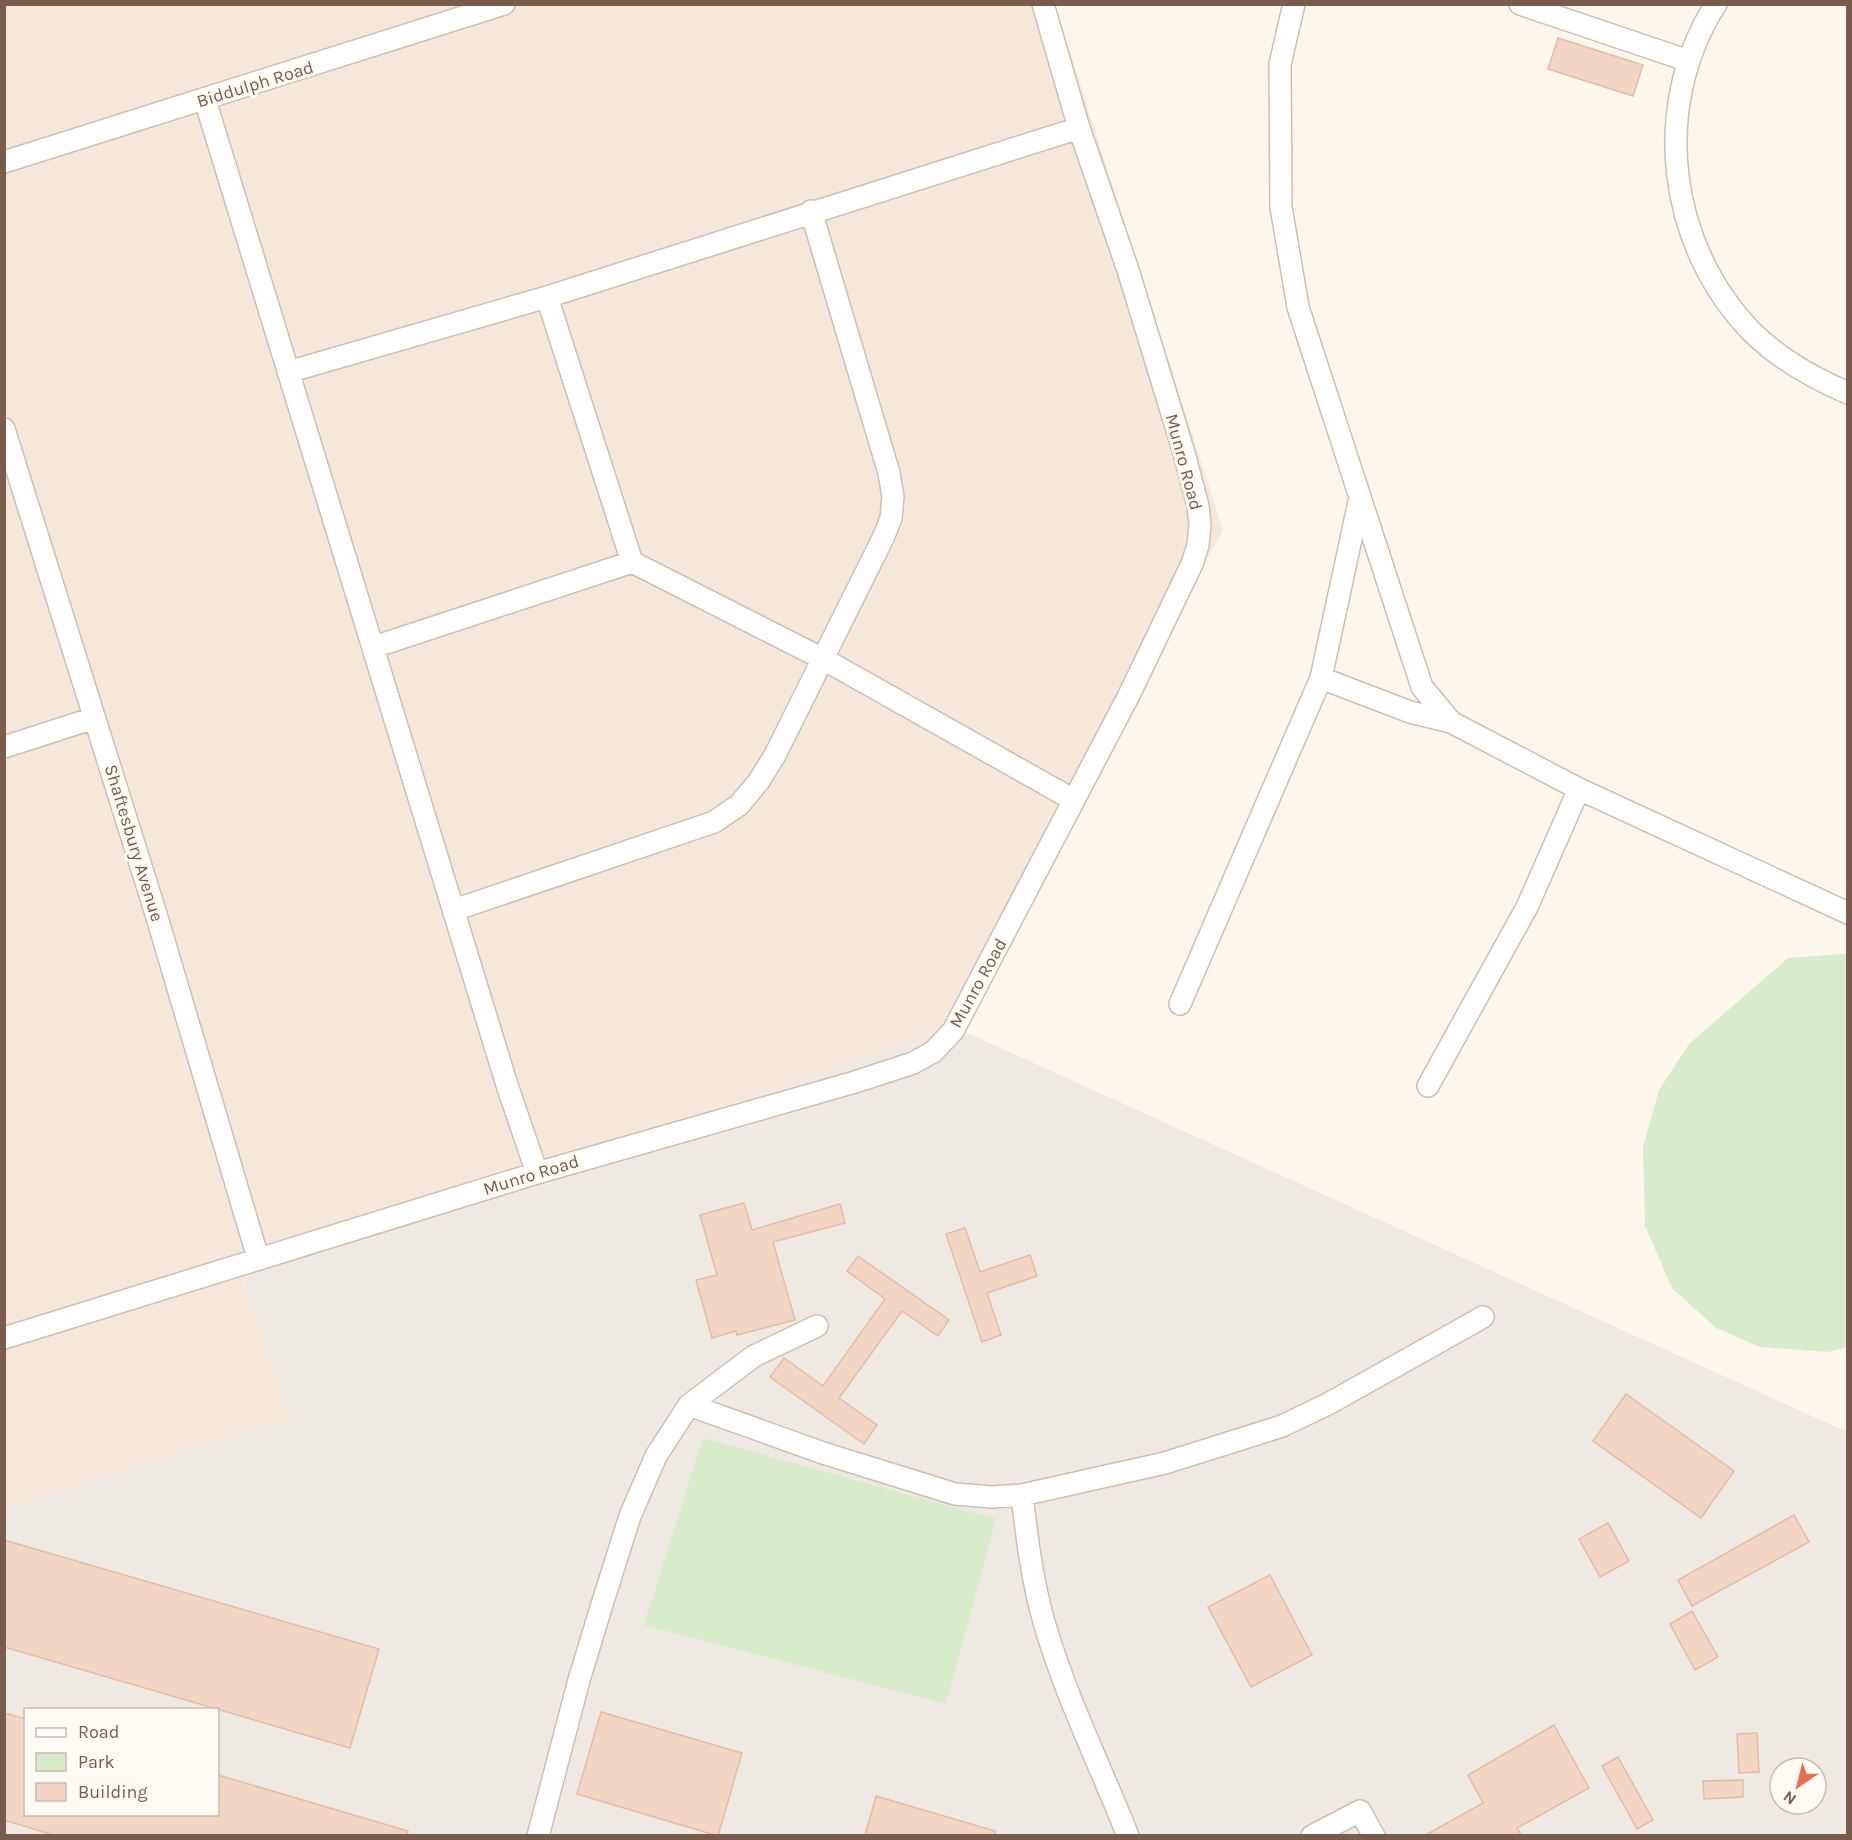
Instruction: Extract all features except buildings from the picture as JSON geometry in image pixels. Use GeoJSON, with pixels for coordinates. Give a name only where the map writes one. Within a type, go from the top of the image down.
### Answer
{"type":"FeatureCollection","features":[{"type":"Feature","properties":{"kind":"street","name":"Biddulph Road"},"geometry":{"type":"LineString","coordinates":[[4,162],[504,4]]}},
{"type":"Feature","properties":{"kind":"street","name":"Munro Road"},"geometry":{"type":"LineString","coordinates":[[4,1338],[537,1173],[855,1082],[913,1063],[933,1052],[953,1031],[1072,799],[1129,695],[1192,564],[1198,545],[1200,525],[1198,506],[1184,453],[1128,270],[1079,128],[1043,4]]}},
{"type":"Feature","properties":{"kind":"street"},"geometry":{"type":"LineString","coordinates":[[1294,4],[1280,64],[1281,207],[1298,307],[1422,687],[1451,722]]}},
{"type":"Feature","properties":{"kind":"street"},"geometry":{"type":"LineString","coordinates":[[1520,4],[1689,61]]}},
{"type":"Feature","properties":{"kind":"street"},"geometry":{"type":"LineString","coordinates":[[1716,4],[1689,61],[1679,101],[1675,143],[1678,185],[1688,226],[1704,264],[1726,300],[1753,332],[1785,360],[1820,381],[1848,393]]}},
{"type":"Feature","properties":{"kind":"street"},"geometry":{"type":"LineString","coordinates":[[205,99],[537,1173]]}},
{"type":"Feature","properties":{"kind":"street"},"geometry":{"type":"LineString","coordinates":[[288,372],[547,297],[811,211],[1079,128]]}},
{"type":"Feature","properties":{"kind":"street"},"geometry":{"type":"LineString","coordinates":[[454,910],[682,834],[722,816],[739,805],[759,781],[825,660],[884,536],[891,518],[893,497],[879,433],[811,211]]}},
{"type":"Feature","properties":{"kind":"street"},"geometry":{"type":"LineString","coordinates":[[547,297],[632,562]]}},
{"type":"Feature","properties":{"kind":"street","name":"Shaftesbury Avenue"},"geometry":{"type":"LineString","coordinates":[[4,429],[156,914],[258,1258]]}},
{"type":"Feature","properties":{"kind":"street"},"geometry":{"type":"LineString","coordinates":[[1180,1004],[1321,678],[1359,498]]}},
{"type":"Feature","properties":{"kind":"street"},"geometry":{"type":"LineString","coordinates":[[374,647],[632,562],[825,660],[1072,799]]}},
{"type":"Feature","properties":{"kind":"street"},"geometry":{"type":"LineString","coordinates":[[1321,678],[1410,712],[1451,722],[1579,789],[1848,913]]}},
{"type":"Feature","properties":{"kind":"street"},"geometry":{"type":"LineString","coordinates":[[4,747],[94,718]]}},
{"type":"Feature","properties":{"kind":"street"},"geometry":{"type":"LineString","coordinates":[[1428,1086],[1527,907],[1579,789]]}},
{"type":"Feature","properties":{"kind":"street"},"geometry":{"type":"LineString","coordinates":[[689,1405],[823,1453],[955,1494],[992,1497],[1022,1495],[1165,1463],[1282,1426],[1328,1404],[1483,1317]]}},
{"type":"Feature","properties":{"kind":"street"},"geometry":{"type":"LineString","coordinates":[[538,1836],[579,1680],[630,1516],[656,1456],[689,1405],[754,1356],[817,1326]]}},
{"type":"Feature","properties":{"kind":"street"},"geometry":{"type":"LineString","coordinates":[[1022,1495],[1034,1582],[1045,1623],[1065,1681],[1128,1836]]}},
{"type":"Feature","properties":{"kind":"street"},"geometry":{"type":"LineString","coordinates":[[1312,1836],[1360,1811],[1374,1836]]}},
{"type":"Feature","properties":{"kind":"shaded area"},"geometry":{"type":"Polygon","coordinates":[[[5,5],[1055,5],[1223,530],[952,1026],[242,1278],[291,1419],[5,1508],[5,5]]]}},
{"type":"Feature","properties":{"kind":"shaded area"},"geometry":{"type":"Polygon","coordinates":[[[952,1026],[1847,1432],[1847,1835],[5,1836],[5,1508],[290,1419],[242,1278],[952,1026]]]}},
{"type":"Feature","properties":{"kind":"green space"},"geometry":{"type":"Polygon","coordinates":[[[1848,955],[1847,1347],[1828,1352],[1760,1347],[1716,1328],[1672,1288],[1645,1226],[1643,1147],[1659,1090],[1689,1044],[1788,958],[1848,955]]]}},
{"type":"Feature","properties":{"kind":"green space"},"geometry":{"type":"Polygon","coordinates":[[[703,1438],[996,1519],[946,1704],[644,1625],[703,1438]]]}}]}
